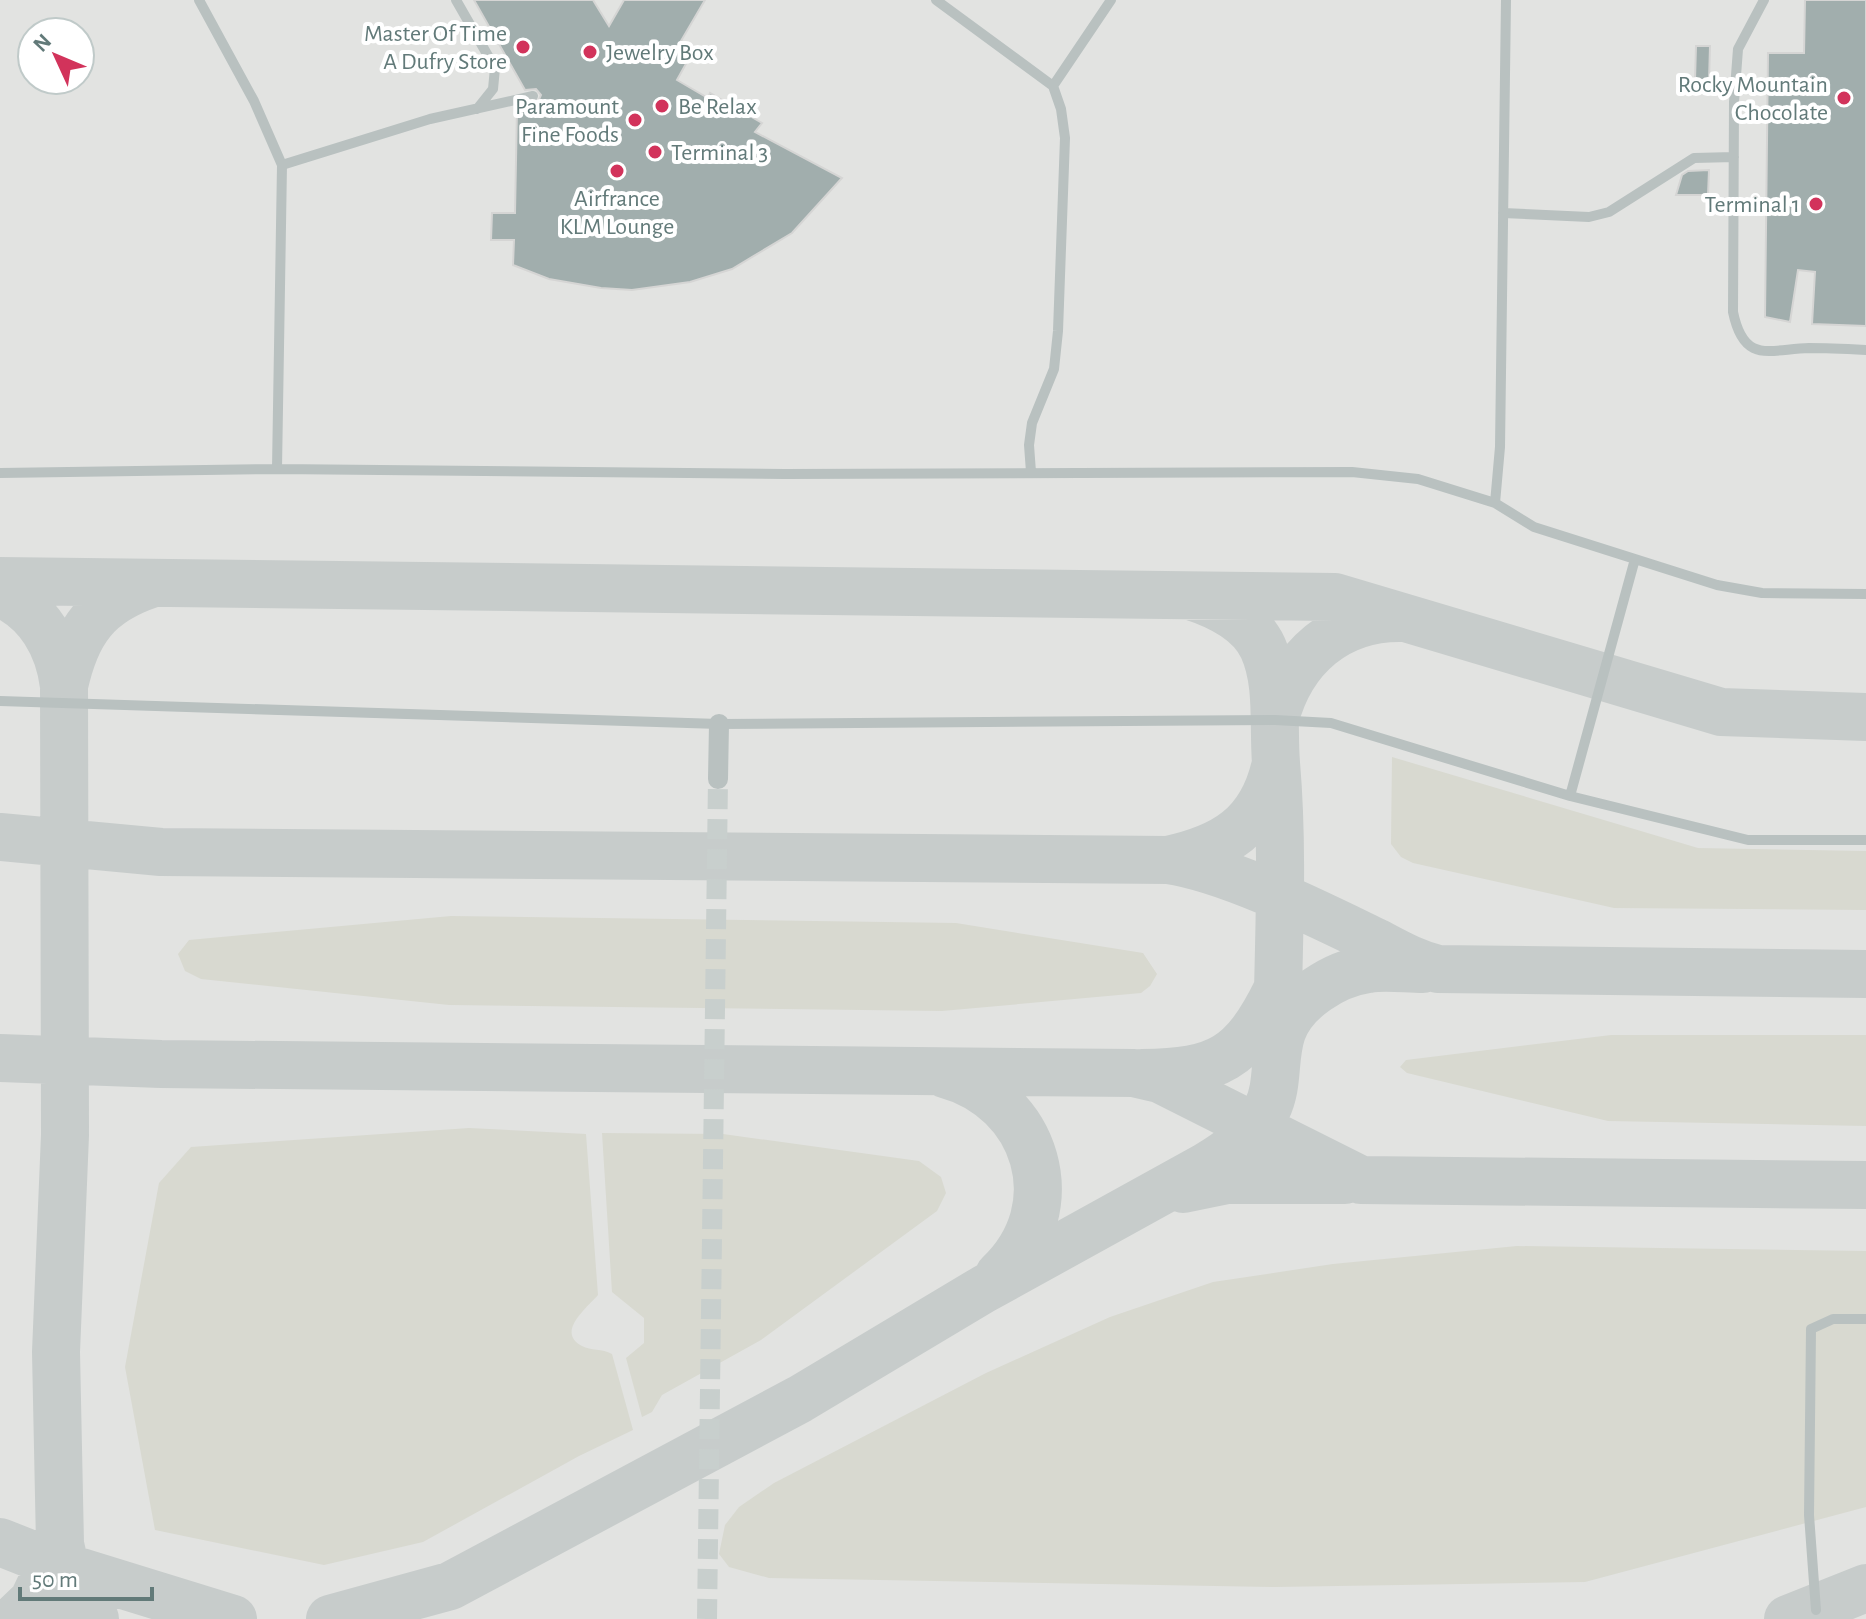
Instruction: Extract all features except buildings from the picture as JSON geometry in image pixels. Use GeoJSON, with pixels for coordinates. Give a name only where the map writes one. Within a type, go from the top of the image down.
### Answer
{"type":"FeatureCollection","features":[{"type":"Feature","properties":{"kind":"street"},"geometry":{"type":"LineString","coordinates":[[718,779],[719,724]]}},
{"type":"Feature","properties":{"kind":"lane"},"geometry":{"type":"LineString","coordinates":[[199,0],[254,101],[282,165],[277,469]]}},
{"type":"Feature","properties":{"kind":"lane"},"geometry":{"type":"LineString","coordinates":[[456,0],[495,68],[493,89],[477,109]]}},
{"type":"Feature","properties":{"kind":"lane"},"geometry":{"type":"LineString","coordinates":[[936,0],[1053,86],[1061,109],[1065,138],[1058,331],[1054,369],[1032,423],[1031,472]]}},
{"type":"Feature","properties":{"kind":"lane"},"geometry":{"type":"LineString","coordinates":[[1053,86],[1111,0]]}},
{"type":"Feature","properties":{"kind":"lane"},"geometry":{"type":"LineString","coordinates":[[1495,503],[1500,447],[1506,0]]}},
{"type":"Feature","properties":{"kind":"lane"},"geometry":{"type":"LineString","coordinates":[[1764,0],[1738,49],[1733,312],[1737,329],[1744,341],[1767,353],[1807,348],[1866,350]]}},
{"type":"Feature","properties":{"kind":"lane"},"geometry":{"type":"LineString","coordinates":[[282,165],[384,132],[533,96]]}},
{"type":"Feature","properties":{"kind":"lane"},"geometry":{"type":"LineString","coordinates":[[1503,213],[1589,217],[1609,212],[1694,158],[1734,157]]}},
{"type":"Feature","properties":{"kind":"lane"},"geometry":{"type":"LineString","coordinates":[[0,473],[277,469],[784,474],[1352,472],[1418,479],[1495,503],[1534,527],[1717,585],[1762,593],[1866,594]]}},
{"type":"Feature","properties":{"kind":"lane"},"geometry":{"type":"LineString","coordinates":[[1570,796],[1635,559]]}},
{"type":"Feature","properties":{"kind":"lane"},"geometry":{"type":"LineString","coordinates":[[0,701],[719,724],[1275,720],[1331,723],[1570,796],[1748,840],[1866,840]]}},
{"type":"Feature","properties":{"kind":"lane"},"geometry":{"type":"LineString","coordinates":[[1816,1610],[1809,1515],[1811,1329],[1833,1319],[1866,1319]]}},
{"type":"Feature","properties":{"kind":"shaded area"},"geometry":{"type":"Polygon","coordinates":[[[0,0],[1866,0],[1866,1619],[0,1619],[0,0]]]}},
{"type":"Feature","properties":{"kind":"shaded area"},"geometry":{"type":"Polygon","coordinates":[[[1392,757],[1698,848],[1866,851],[1866,910],[1614,908],[1413,863],[1401,857],[1391,844],[1392,757]]]}},
{"type":"Feature","properties":{"kind":"shaded area"},"geometry":{"type":"Polygon","coordinates":[[[451,916],[956,923],[1143,953],[1157,974],[1141,993],[942,1011],[449,1005],[201,979],[185,971],[178,954],[189,940],[451,916]]]}},
{"type":"Feature","properties":{"kind":"shaded area"},"geometry":{"type":"Polygon","coordinates":[[[1611,1035],[1866,1035],[1866,1126],[1608,1121],[1407,1073],[1400,1067],[1406,1060],[1611,1035]]]}},
{"type":"Feature","properties":{"kind":"shaded area"},"geometry":{"type":"Polygon","coordinates":[[[469,1128],[586,1134],[598,1295],[576,1320],[572,1334],[582,1346],[612,1354],[633,1430],[579,1456],[423,1542],[324,1565],[155,1530],[125,1367],[159,1183],[191,1147],[469,1128]]]}},
{"type":"Feature","properties":{"kind":"shaded area"},"geometry":{"type":"Polygon","coordinates":[[[602,1133],[723,1134],[919,1161],[941,1177],[946,1193],[937,1211],[761,1340],[662,1395],[652,1412],[642,1417],[626,1358],[644,1343],[644,1318],[612,1292],[602,1133]]]}},
{"type":"Feature","properties":{"kind":"shaded area"},"geometry":{"type":"Polygon","coordinates":[[[1517,1246],[1866,1251],[1866,1507],[1585,1582],[1275,1587],[769,1578],[729,1567],[719,1554],[725,1525],[739,1507],[774,1483],[986,1373],[1110,1317],[1213,1282],[1333,1264],[1517,1246]]]}},
{"type":"Feature","properties":{"kind":"taxiway"},"geometry":{"type":"LineString","coordinates":[[0,581],[1335,597],[1721,712],[1866,717]]}},
{"type":"Feature","properties":{"kind":"taxiway"},"geometry":{"type":"LineString","coordinates":[[64,686],[75,649],[92,621],[116,600],[151,584]]}},
{"type":"Feature","properties":{"kind":"taxiway"},"geometry":{"type":"LineString","coordinates":[[0,593],[26,609],[45,631],[57,657],[64,686],[65,1135],[56,1352],[60,1544],[57,1619]]}},
{"type":"Feature","properties":{"kind":"taxiway"},"geometry":{"type":"LineString","coordinates":[[1190,596],[1222,609],[1250,629],[1263,648],[1271,675],[1280,833],[1277,1045]]}},
{"type":"Feature","properties":{"kind":"taxiway"},"geometry":{"type":"LineString","coordinates":[[1275,719],[1292,677],[1320,645],[1358,624],[1404,618]]}},
{"type":"Feature","properties":{"kind":"taxiway"},"geometry":{"type":"LineString","coordinates":[[1168,860],[1206,849],[1237,831],[1260,805],[1275,767]]}},
{"type":"Feature","properties":{"kind":"taxiway"},"geometry":{"type":"LineString","coordinates":[[0,837],[161,852],[1168,860],[1245,883],[1438,969],[1866,974]]}},
{"type":"Feature","properties":{"kind":"taxiway"},"geometry":{"type":"LineString","coordinates":[[330,1619],[450,1586],[800,1399],[984,1289],[1205,1167],[1240,1142],[1261,1119],[1271,1100],[1282,1032],[1306,999],[1329,982],[1355,972],[1381,968],[1423,969]]}},
{"type":"Feature","properties":{"kind":"taxiway"},"geometry":{"type":"LineString","coordinates":[[1142,1073],[1190,1069],[1225,1057],[1252,1032],[1277,990]]}},
{"type":"Feature","properties":{"kind":"taxiway"},"geometry":{"type":"LineString","coordinates":[[0,1058],[161,1064],[1134,1073],[1160,1079],[1361,1180],[1866,1185]]}},
{"type":"Feature","properties":{"kind":"taxiway"},"geometry":{"type":"LineString","coordinates":[[945,1074],[977,1087],[1002,1106],[1022,1131],[1034,1158],[1038,1188],[1034,1218],[1021,1248],[999,1275]]}},
{"type":"Feature","properties":{"kind":"taxiway"},"geometry":{"type":"LineString","coordinates":[[1183,1189],[1227,1180],[1345,1180]]}},
{"type":"Feature","properties":{"kind":"taxiway"},"geometry":{"type":"LineString","coordinates":[[0,1542],[58,1565],[233,1619]]}},
{"type":"Feature","properties":{"kind":"taxiway"},"geometry":{"type":"LineString","coordinates":[[14,1619],[33,1601],[60,1544],[72,1584],[95,1619]]}},
{"type":"Feature","properties":{"kind":"taxiway"},"geometry":{"type":"LineString","coordinates":[[1788,1619],[1866,1588]]}},
{"type":"Feature","properties":{"kind":"tunnel"},"geometry":{"type":"LineString","coordinates":[[707,1619],[718,779]]}},
{"type":"Feature","properties":{"kind":"place","name":"Master Of Time A Dufry Store"},"geometry":{"type":"Point","coordinates":[523,47]}},
{"type":"Feature","properties":{"kind":"place","name":"Jewelry Box"},"geometry":{"type":"Point","coordinates":[590,52]}},
{"type":"Feature","properties":{"kind":"place","name":"Rocky Mountain Chocolate"},"geometry":{"type":"Point","coordinates":[1844,98]}},
{"type":"Feature","properties":{"kind":"place","name":"Be Relax"},"geometry":{"type":"Point","coordinates":[662,106]}},
{"type":"Feature","properties":{"kind":"place","name":"Paramount Fine Foods"},"geometry":{"type":"Point","coordinates":[635,120]}},
{"type":"Feature","properties":{"kind":"place","name":"Terminal 3"},"geometry":{"type":"Point","coordinates":[655,152]}},
{"type":"Feature","properties":{"kind":"place","name":"Airfrance KLM Lounge"},"geometry":{"type":"Point","coordinates":[617,171]}},
{"type":"Feature","properties":{"kind":"place","name":"Terminal 1"},"geometry":{"type":"Point","coordinates":[1816,204]}}]}
